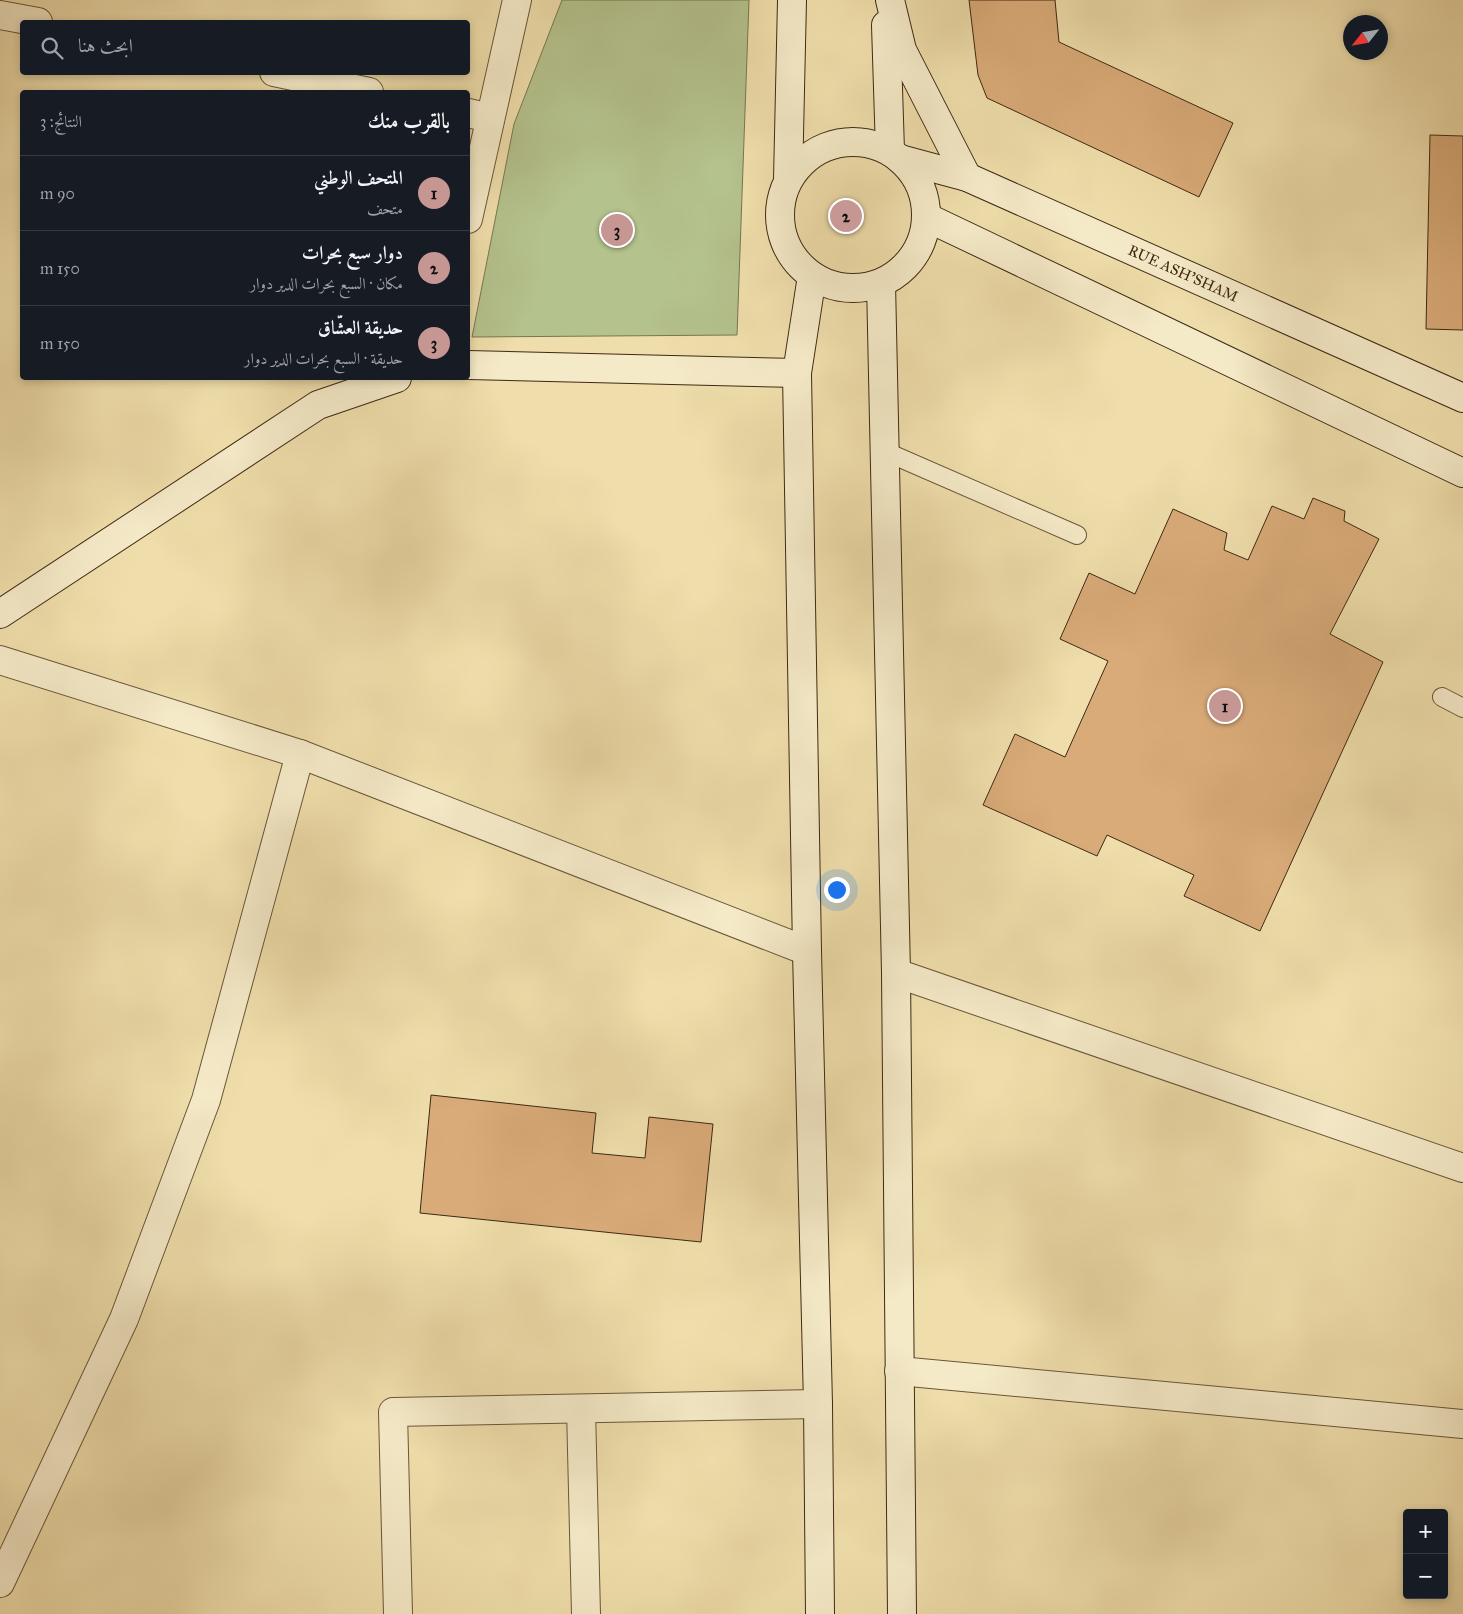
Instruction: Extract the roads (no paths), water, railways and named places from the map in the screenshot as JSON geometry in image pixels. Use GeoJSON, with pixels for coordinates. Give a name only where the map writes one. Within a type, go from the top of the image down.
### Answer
{"type":"FeatureCollection","features":[{"type":"Feature","properties":{"kind":"street"},"geometry":{"type":"LineString","coordinates":[[470,200],[479,116],[517,0]]}},
{"type":"Feature","properties":{"kind":"street"},"geometry":{"type":"LineString","coordinates":[[788,180],[792,0]]}},
{"type":"Feature","properties":{"kind":"street"},"geometry":{"type":"LineString","coordinates":[[886,0],[895,155]]}},
{"type":"Feature","properties":{"kind":"street"},"geometry":{"type":"LineString","coordinates":[[890,0],[902,50],[967,178]]}},
{"type":"Feature","properties":{"kind":"street"},"geometry":{"type":"LineString","coordinates":[[0,14],[28,20]]}},
{"type":"Feature","properties":{"kind":"street"},"geometry":{"type":"LineString","coordinates":[[288,75],[359,90]]}},
{"type":"Feature","properties":{"kind":"street"},"geometry":{"type":"LineString","coordinates":[[844,141],[868,143],[895,155],[914,175],[924,195],[926,217],[922,238],[913,256],[899,272],[881,283],[858,288],[834,286],[812,276],[796,261],[788,249],[784,242],[779,222],[780,200],[788,180],[802,161],[821,148],[844,141]]}},
{"type":"Feature","properties":{"kind":"street","name":"RUE ASH'SHAM"},"geometry":{"type":"LineString","coordinates":[[895,155],[967,178],[1463,398]]}},
{"type":"Feature","properties":{"kind":"street"},"geometry":{"type":"LineString","coordinates":[[926,217],[1463,473]]}},
{"type":"Feature","properties":{"kind":"street"},"geometry":{"type":"LineString","coordinates":[[812,276],[797,373],[807,952],[818,1404],[820,1614]]}},
{"type":"Feature","properties":{"kind":"street"},"geometry":{"type":"LineString","coordinates":[[881,283],[896,973],[902,1614]]}},
{"type":"Feature","properties":{"kind":"street"},"geometry":{"type":"LineString","coordinates":[[470,365],[797,373]]}},
{"type":"Feature","properties":{"kind":"street"},"geometry":{"type":"LineString","coordinates":[[0,614],[318,405],[391,380]]}},
{"type":"Feature","properties":{"kind":"street"},"geometry":{"type":"LineString","coordinates":[[0,660],[300,754],[807,952]]}},
{"type":"Feature","properties":{"kind":"street"},"geometry":{"type":"LineString","coordinates":[[0,1583],[124,1319],[206,1100],[300,754]]}},
{"type":"Feature","properties":{"kind":"street"},"geometry":{"type":"LineString","coordinates":[[896,973],[1463,1168]]}},
{"type":"Feature","properties":{"kind":"street"},"geometry":{"type":"LineString","coordinates":[[899,1371],[1463,1424]]}},
{"type":"Feature","properties":{"kind":"street"},"geometry":{"type":"LineString","coordinates":[[398,1614],[393,1412],[818,1404]]}},
{"type":"Feature","properties":{"kind":"street"},"geometry":{"type":"LineString","coordinates":[[581,1409],[586,1614]]}},
{"type":"Feature","properties":{"kind":"lane"},"geometry":{"type":"LineString","coordinates":[[884,451],[1077,535]]}},
{"type":"Feature","properties":{"kind":"lane"},"geometry":{"type":"LineString","coordinates":[[1442,697],[1463,708]]}},
{"type":"Feature","properties":{"kind":"place","name":"دوار سبع بحرات"},"geometry":{"type":"Point","coordinates":[846,216]}},
{"type":"Feature","properties":{"kind":"place","name":"حديقة العشّاق"},"geometry":{"type":"Point","coordinates":[617,230]}},
{"type":"Feature","properties":{"kind":"place","name":"المتحف الوطني"},"geometry":{"type":"Point","coordinates":[1225,706]}}]}
